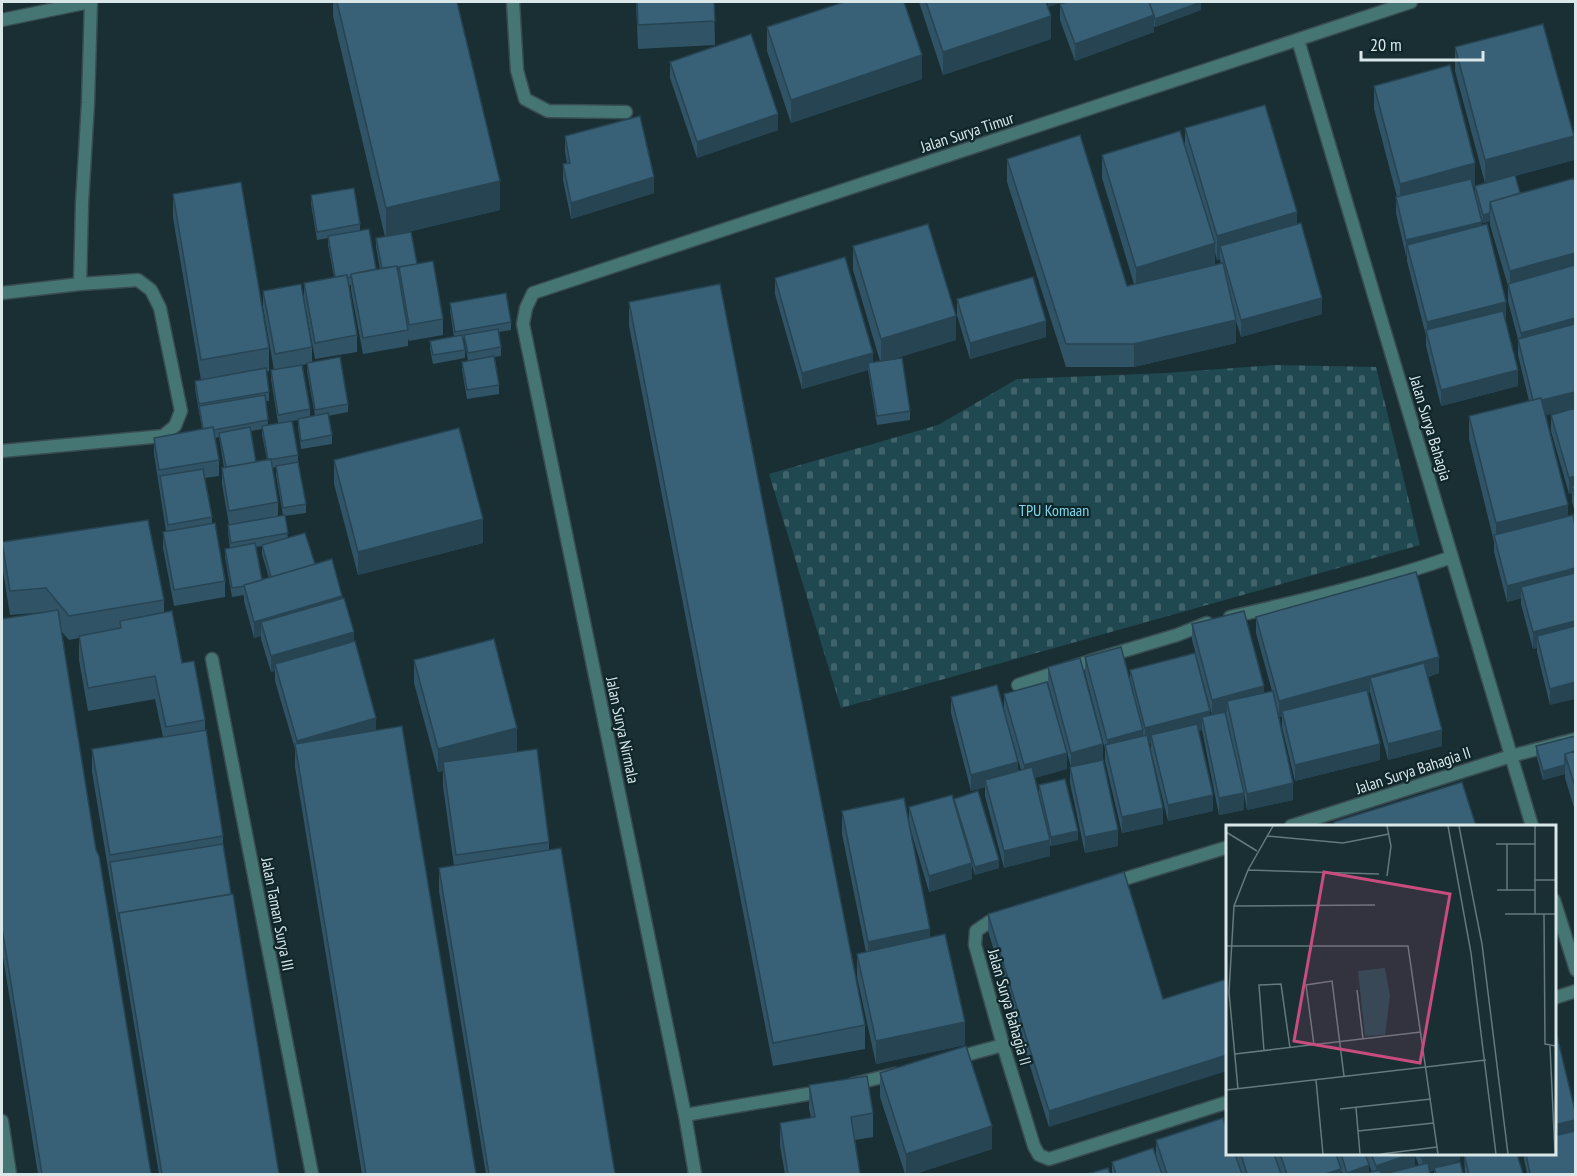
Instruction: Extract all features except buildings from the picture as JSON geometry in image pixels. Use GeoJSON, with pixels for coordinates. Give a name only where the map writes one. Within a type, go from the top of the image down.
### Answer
{"type":"FeatureCollection","features":[{"type":"Feature","properties":{"kind":"street"},"geometry":{"type":"LineString","coordinates":[[2,20],[90,2],[81,284]]}},
{"type":"Feature","properties":{"kind":"street"},"geometry":{"type":"LineString","coordinates":[[513,2],[517,70],[525,99],[548,111],[626,112]]}},
{"type":"Feature","properties":{"kind":"street","name":"Jalan Surya Timur"},"geometry":{"type":"LineString","coordinates":[[533,293],[1411,2]]}},
{"type":"Feature","properties":{"kind":"street","name":"Jalan Surya Bahagia"},"geometry":{"type":"LineString","coordinates":[[1298,40],[1532,825]]}},
{"type":"Feature","properties":{"kind":"street"},"geometry":{"type":"LineString","coordinates":[[2,293],[138,280],[151,290],[160,308],[181,411],[175,426],[163,436],[2,451]]}},
{"type":"Feature","properties":{"kind":"street","name":"Jalan Surya Nirmala"},"geometry":{"type":"LineString","coordinates":[[533,293],[526,308],[523,324],[695,1174]]}},
{"type":"Feature","properties":{"kind":"street"},"geometry":{"type":"LineString","coordinates":[[1018,685],[1177,635],[1209,622],[1374,582],[1452,557]]}},
{"type":"Feature","properties":{"kind":"street","name":"Jalan Taman Surya III"},"geometry":{"type":"LineString","coordinates":[[212,659],[312,1174]]}},
{"type":"Feature","properties":{"kind":"street","name":"Jalan Surya Bahagia II"},"geometry":{"type":"LineString","coordinates":[[1293,825],[1511,756],[1575,739]]}},
{"type":"Feature","properties":{"kind":"street"},"geometry":{"type":"LineString","coordinates":[[1103,886],[1226,846]]}},
{"type":"Feature","properties":{"kind":"street"},"geometry":{"type":"LineString","coordinates":[[1556,907],[1575,970]]}},
{"type":"Feature","properties":{"kind":"street","name":"Jalan Surya Bahagia II"},"geometry":{"type":"LineString","coordinates":[[1012,915],[989,922],[976,932],[975,945],[1003,1046],[1034,1146],[1039,1155],[1049,1159],[1226,1102]]}},
{"type":"Feature","properties":{"kind":"street"},"geometry":{"type":"LineString","coordinates":[[1556,997],[1575,991]]}},
{"type":"Feature","properties":{"kind":"street"},"geometry":{"type":"LineString","coordinates":[[948,1060],[1003,1046]]}},
{"type":"Feature","properties":{"kind":"street"},"geometry":{"type":"LineString","coordinates":[[684,1115],[839,1088],[905,1071]]}},
{"type":"Feature","properties":{"kind":"street"},"geometry":{"type":"LineString","coordinates":[[2,1121],[10,1174]]}},
{"type":"Feature","properties":{"kind":"green space","name":"TPU Komaan"},"geometry":{"type":"Polygon","coordinates":[[[1274,365],[1376,367],[1420,545],[841,708],[769,474],[938,425],[1017,379],[1165,373],[1274,365]]]}}]}
